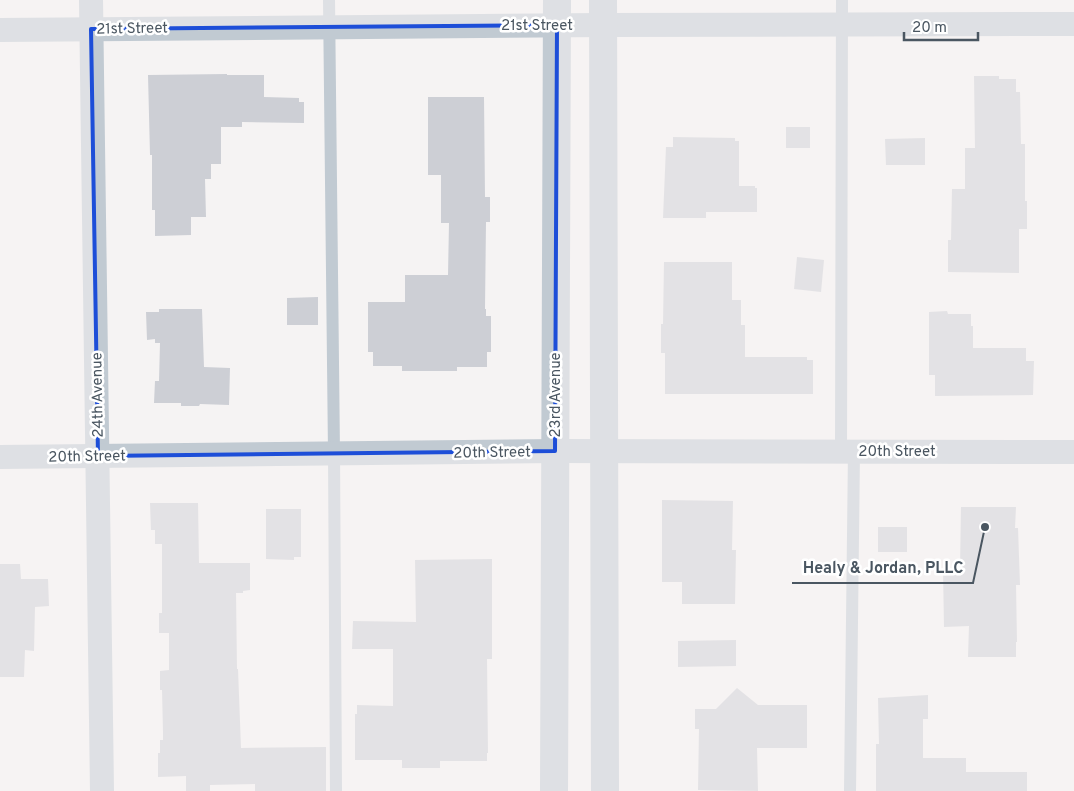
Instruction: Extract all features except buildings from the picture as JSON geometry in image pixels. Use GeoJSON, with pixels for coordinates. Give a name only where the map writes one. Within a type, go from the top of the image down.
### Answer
{"type":"FeatureCollection","features":[{"type":"Feature","properties":{"kind":"street","name":"24th Avenue"},"geometry":{"type":"LineString","coordinates":[[91,0],[102,791]]}},
{"type":"Feature","properties":{"kind":"street","name":"21st Street"},"geometry":{"type":"LineString","coordinates":[[0,30],[330,27],[557,13],[603,12],[842,24],[1074,24]]}},
{"type":"Feature","properties":{"kind":"street"},"geometry":{"type":"LineString","coordinates":[[603,12],[605,791]]}},
{"type":"Feature","properties":{"kind":"street","name":"23rd Avenue"},"geometry":{"type":"LineString","coordinates":[[554,791],[557,13]]}},
{"type":"Feature","properties":{"kind":"street","name":"20th Street"},"geometry":{"type":"LineString","coordinates":[[0,457],[555,451],[1074,452]]}},
{"type":"Feature","properties":{"kind":"lane"},"geometry":{"type":"LineString","coordinates":[[329,0],[336,791]]}},
{"type":"Feature","properties":{"kind":"lane"},"geometry":{"type":"LineString","coordinates":[[842,0],[850,791]]}},
{"type":"Feature","properties":{"kind":"highlighted area"},"geometry":{"type":"Polygon","coordinates":[[[557,25],[555,451],[98,456],[91,29],[557,25]]]}},
{"type":"Feature","properties":{"kind":"place","name":"Healy & Jordan, PLLC"},"geometry":{"type":"Point","coordinates":[985,527]}}]}
